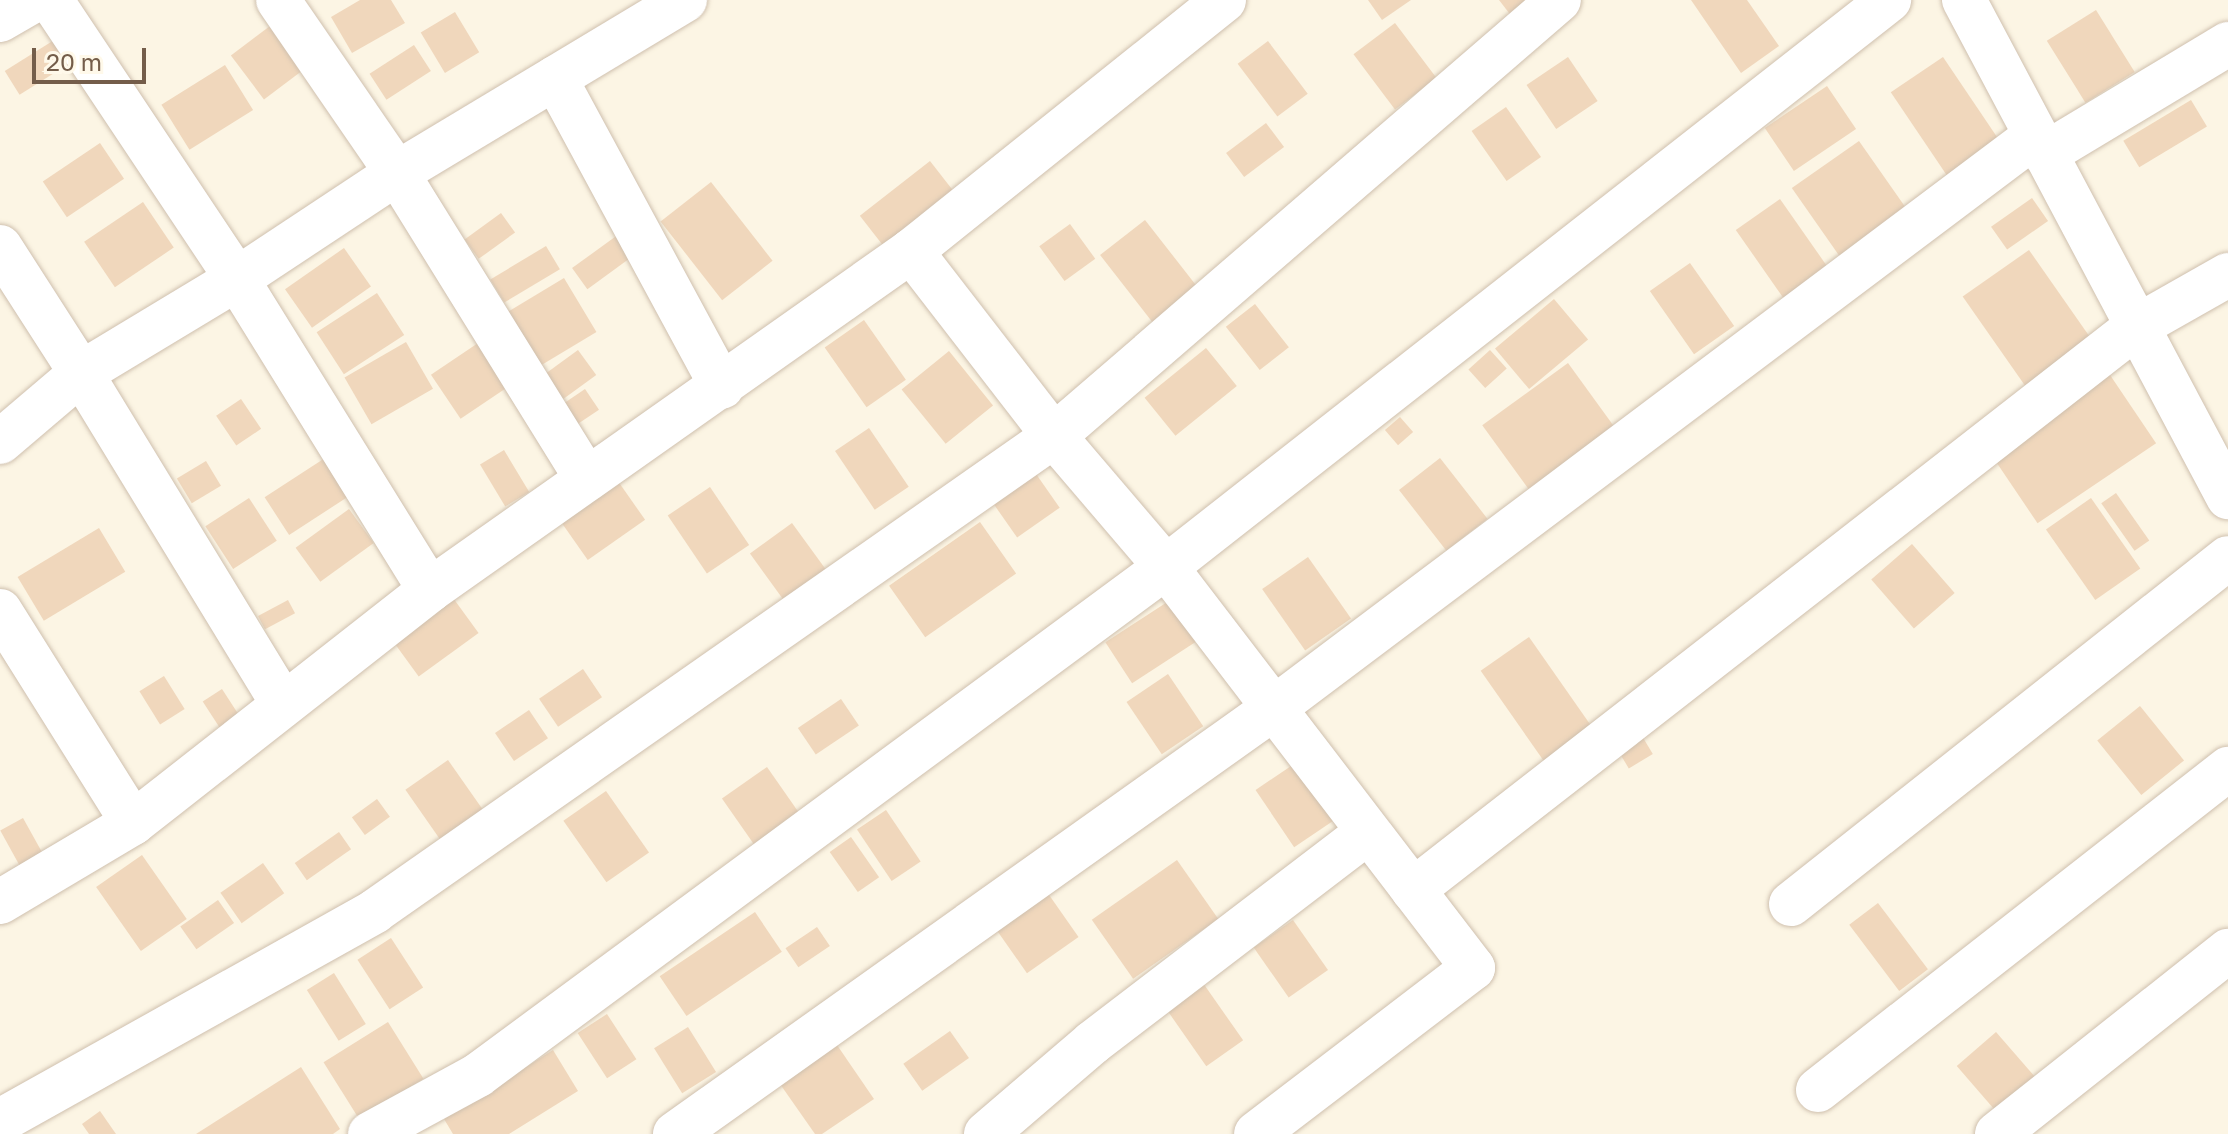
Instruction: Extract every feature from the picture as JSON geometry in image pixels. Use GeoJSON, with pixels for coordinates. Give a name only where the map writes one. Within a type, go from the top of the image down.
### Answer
{"type":"FeatureCollection","features":[{"type":"Feature","properties":{"kind":"street"},"geometry":{"type":"LineString","coordinates":[[0,20],[34,0]]}},
{"type":"Feature","properties":{"kind":"street"},"geometry":{"type":"LineString","coordinates":[[51,0],[237,279],[430,590]]}},
{"type":"Feature","properties":{"kind":"street"},"geometry":{"type":"LineString","coordinates":[[278,0],[397,173],[587,479]]}},
{"type":"Feature","properties":{"kind":"street"},"geometry":{"type":"LineString","coordinates":[[0,442],[81,373],[237,279],[397,173],[685,0]]}},
{"type":"Feature","properties":{"kind":"street"},"geometry":{"type":"LineString","coordinates":[[0,902],[133,823],[430,590],[911,251],[1224,0]]}},
{"type":"Feature","properties":{"kind":"street"},"geometry":{"type":"LineString","coordinates":[[0,1121],[375,911],[1054,436],[1559,0]]}},
{"type":"Feature","properties":{"kind":"street"},"geometry":{"type":"LineString","coordinates":[[370,1134],[478,1075],[1166,567],[1889,0]]}},
{"type":"Feature","properties":{"kind":"street"},"geometry":{"type":"LineString","coordinates":[[1964,0],[2136,327],[2222,476]]}},
{"type":"Feature","properties":{"kind":"street"},"geometry":{"type":"LineString","coordinates":[[675,1134],[1274,708],[2040,145],[2228,44]]}},
{"type":"Feature","properties":{"kind":"street"},"geometry":{"type":"LineString","coordinates":[[555,78],[722,387]]}},
{"type":"Feature","properties":{"kind":"street"},"geometry":{"type":"LineString","coordinates":[[0,247],[81,373],[283,704]]}},
{"type":"Feature","properties":{"kind":"street"},"geometry":{"type":"LineString","coordinates":[[911,251],[1054,436],[1166,567],[1473,968],[1259,1133]]}},
{"type":"Feature","properties":{"kind":"street"},"geometry":{"type":"LineString","coordinates":[[1413,890],[2136,327],[2228,275]]}},
{"type":"Feature","properties":{"kind":"street"},"geometry":{"type":"LineString","coordinates":[[1791,904],[2228,558]]}},
{"type":"Feature","properties":{"kind":"street"},"geometry":{"type":"LineString","coordinates":[[0,611],[133,823]]}},
{"type":"Feature","properties":{"kind":"street"},"geometry":{"type":"LineString","coordinates":[[1818,1090],[2228,769]]}},
{"type":"Feature","properties":{"kind":"street"},"geometry":{"type":"LineString","coordinates":[[986,1134],[1092,1043],[1368,832]]}},
{"type":"Feature","properties":{"kind":"street"},"geometry":{"type":"LineString","coordinates":[[1997,1134],[2228,951]]}},
{"type":"Feature","properties":{"kind":"building"},"geometry":{"type":"Polygon","coordinates":[[[360,0],[391,0],[405,23],[352,53],[331,17],[360,0]]]}},
{"type":"Feature","properties":{"kind":"building"},"geometry":{"type":"Polygon","coordinates":[[[1368,0],[1411,0],[1382,20],[1368,0]]]}},
{"type":"Feature","properties":{"kind":"building"},"geometry":{"type":"Polygon","coordinates":[[[1499,0],[1545,0],[1516,22],[1499,0]]]}},
{"type":"Feature","properties":{"kind":"building"},"geometry":{"type":"Polygon","coordinates":[[[1691,0],[1747,0],[1779,46],[1741,73],[1691,0]]]}},
{"type":"Feature","properties":{"kind":"building"},"geometry":{"type":"Polygon","coordinates":[[[2096,10],[2135,72],[2085,103],[2047,41],[2096,10]]]}},
{"type":"Feature","properties":{"kind":"building"},"geometry":{"type":"Polygon","coordinates":[[[455,12],[479,52],[445,73],[421,33],[455,12]]]}},
{"type":"Feature","properties":{"kind":"building"},"geometry":{"type":"Polygon","coordinates":[[[274,23],[307,67],[264,99],[231,55],[274,23]]]}},
{"type":"Feature","properties":{"kind":"building"},"geometry":{"type":"Polygon","coordinates":[[[1395,23],[1437,78],[1395,109],[1353,54],[1395,23]]]}},
{"type":"Feature","properties":{"kind":"building"},"geometry":{"type":"Polygon","coordinates":[[[59,37],[74,61],[20,95],[5,71],[59,37]]]}},
{"type":"Feature","properties":{"kind":"building"},"geometry":{"type":"Polygon","coordinates":[[[1268,41],[1308,94],[1277,117],[1238,64],[1268,41]]]}},
{"type":"Feature","properties":{"kind":"building"},"geometry":{"type":"Polygon","coordinates":[[[414,45],[431,71],[386,100],[370,74],[414,45]]]}},
{"type":"Feature","properties":{"kind":"building"},"geometry":{"type":"Polygon","coordinates":[[[1568,57],[1598,101],[1556,129],[1527,85],[1568,57]]]}},
{"type":"Feature","properties":{"kind":"building"},"geometry":{"type":"Polygon","coordinates":[[[1943,57],[2000,142],[1948,177],[1891,92],[1943,57]]]}},
{"type":"Feature","properties":{"kind":"building"},"geometry":{"type":"Polygon","coordinates":[[[225,65],[253,110],[189,150],[161,105],[225,65]]]}},
{"type":"Feature","properties":{"kind":"building"},"geometry":{"type":"Polygon","coordinates":[[[1827,86],[1856,129],[1794,171],[1765,128],[1827,86]]]}},
{"type":"Feature","properties":{"kind":"building"},"geometry":{"type":"Polygon","coordinates":[[[2191,100],[2207,127],[2139,167],[2123,141],[2191,100]]]}},
{"type":"Feature","properties":{"kind":"building"},"geometry":{"type":"Polygon","coordinates":[[[1506,107],[1541,157],[1507,181],[1472,131],[1506,107]]]}},
{"type":"Feature","properties":{"kind":"building"},"geometry":{"type":"Polygon","coordinates":[[[1266,123],[1284,147],[1244,177],[1226,153],[1266,123]]]}},
{"type":"Feature","properties":{"kind":"building"},"geometry":{"type":"Polygon","coordinates":[[[1859,141],[1907,210],[1840,257],[1792,188],[1859,141]]]}},
{"type":"Feature","properties":{"kind":"building"},"geometry":{"type":"Polygon","coordinates":[[[100,143],[124,179],[67,217],[43,182],[100,143]]]}},
{"type":"Feature","properties":{"kind":"building"},"geometry":{"type":"Polygon","coordinates":[[[930,161],[961,200],[891,255],[860,216],[930,161]]]}},
{"type":"Feature","properties":{"kind":"building"},"geometry":{"type":"Polygon","coordinates":[[[711,182],[773,261],[722,300],[661,221],[711,182]]]}},
{"type":"Feature","properties":{"kind":"building"},"geometry":{"type":"Polygon","coordinates":[[[2032,198],[2048,221],[2007,250],[1991,227],[2032,198]]]}},
{"type":"Feature","properties":{"kind":"building"},"geometry":{"type":"Polygon","coordinates":[[[1780,199],[1828,267],[1783,298],[1736,230],[1780,199]]]}},
{"type":"Feature","properties":{"kind":"building"},"geometry":{"type":"Polygon","coordinates":[[[143,202],[174,248],[115,287],[84,242],[143,202]]]}},
{"type":"Feature","properties":{"kind":"building"},"geometry":{"type":"Polygon","coordinates":[[[501,213],[515,232],[479,259],[465,239],[501,213]]]}},
{"type":"Feature","properties":{"kind":"building"},"geometry":{"type":"Polygon","coordinates":[[[1145,220],[1203,294],[1158,329],[1100,255],[1145,220]]]}},
{"type":"Feature","properties":{"kind":"building"},"geometry":{"type":"Polygon","coordinates":[[[1070,224],[1095,259],[1065,281],[1039,246],[1070,224]]]}},
{"type":"Feature","properties":{"kind":"building"},"geometry":{"type":"Polygon","coordinates":[[[619,234],[634,255],[587,289],[572,268],[619,234]]]}},
{"type":"Feature","properties":{"kind":"building"},"geometry":{"type":"Polygon","coordinates":[[[546,246],[560,269],[504,303],[490,279],[546,246]]]}},
{"type":"Feature","properties":{"kind":"building"},"geometry":{"type":"Polygon","coordinates":[[[344,248],[371,287],[312,328],[285,289],[344,248]]]}},
{"type":"Feature","properties":{"kind":"building"},"geometry":{"type":"Polygon","coordinates":[[[2029,250],[2093,341],[2026,387],[1963,296],[2029,250]]]}},
{"type":"Feature","properties":{"kind":"building"},"geometry":{"type":"Polygon","coordinates":[[[1690,263],[1734,326],[1694,354],[1650,291],[1690,263]]]}},
{"type":"Feature","properties":{"kind":"building"},"geometry":{"type":"Polygon","coordinates":[[[564,278],[596,332],[540,366],[507,312],[564,278]]]}},
{"type":"Feature","properties":{"kind":"building"},"geometry":{"type":"Polygon","coordinates":[[[377,293],[404,335],[344,374],[317,332],[377,293]]]}},
{"type":"Feature","properties":{"kind":"building"},"geometry":{"type":"Polygon","coordinates":[[[1554,299],[1588,340],[1529,389],[1495,348],[1554,299]]]}},
{"type":"Feature","properties":{"kind":"building"},"geometry":{"type":"Polygon","coordinates":[[[1255,304],[1289,347],[1260,370],[1226,327],[1255,304]]]}},
{"type":"Feature","properties":{"kind":"building"},"geometry":{"type":"Polygon","coordinates":[[[864,320],[906,380],[867,407],[825,348],[864,320]]]}},
{"type":"Feature","properties":{"kind":"building"},"geometry":{"type":"Polygon","coordinates":[[[484,339],[514,383],[461,419],[431,375],[484,339]]]}},
{"type":"Feature","properties":{"kind":"building"},"geometry":{"type":"Polygon","coordinates":[[[406,342],[433,389],[372,424],[345,378],[406,342]]]}},
{"type":"Feature","properties":{"kind":"building"},"geometry":{"type":"Polygon","coordinates":[[[1206,348],[1237,386],[1175,436],[1145,398],[1206,348]]]}},
{"type":"Feature","properties":{"kind":"building"},"geometry":{"type":"Polygon","coordinates":[[[578,350],[596,375],[562,400],[544,375],[578,350]]]}},
{"type":"Feature","properties":{"kind":"building"},"geometry":{"type":"Polygon","coordinates":[[[1490,350],[1507,369],[1485,388],[1468,369],[1490,350]]]}},
{"type":"Feature","properties":{"kind":"building"},"geometry":{"type":"Polygon","coordinates":[[[949,351],[993,405],[946,444],[902,389],[949,351]]]}},
{"type":"Feature","properties":{"kind":"building"},"geometry":{"type":"Polygon","coordinates":[[[1568,363],[1617,430],[1531,492],[1482,425],[1568,363]]]}},
{"type":"Feature","properties":{"kind":"building"},"geometry":{"type":"Polygon","coordinates":[[[2108,372],[2156,443],[2038,523],[1989,452],[2108,372]]]}},
{"type":"Feature","properties":{"kind":"building"},"geometry":{"type":"Polygon","coordinates":[[[585,389],[599,410],[572,428],[558,407],[585,389]]]}},
{"type":"Feature","properties":{"kind":"building"},"geometry":{"type":"Polygon","coordinates":[[[241,399],[261,429],[236,446],[216,416],[241,399]]]}},
{"type":"Feature","properties":{"kind":"building"},"geometry":{"type":"Polygon","coordinates":[[[1400,417],[1413,432],[1398,445],[1385,430],[1400,417]]]}},
{"type":"Feature","properties":{"kind":"building"},"geometry":{"type":"Polygon","coordinates":[[[869,428],[909,487],[875,510],[835,451],[869,428]]]}},
{"type":"Feature","properties":{"kind":"building"},"geometry":{"type":"Polygon","coordinates":[[[504,450],[529,492],[505,506],[480,464],[504,450]]]}},
{"type":"Feature","properties":{"kind":"building"},"geometry":{"type":"Polygon","coordinates":[[[325,458],[350,496],[289,535],[265,497],[325,458]]]}},
{"type":"Feature","properties":{"kind":"building"},"geometry":{"type":"Polygon","coordinates":[[[1440,458],[1487,519],[1446,551],[1399,490],[1440,458]]]}},
{"type":"Feature","properties":{"kind":"building"},"geometry":{"type":"Polygon","coordinates":[[[206,461],[221,486],[192,503],[177,479],[206,461]]]}},
{"type":"Feature","properties":{"kind":"building"},"geometry":{"type":"Polygon","coordinates":[[[1027,461],[1060,508],[1017,538],[984,491],[1027,461]]]}},
{"type":"Feature","properties":{"kind":"building"},"geometry":{"type":"Polygon","coordinates":[[[613,474],[645,520],[588,560],[556,514],[613,474]]]}},
{"type":"Feature","properties":{"kind":"building"},"geometry":{"type":"Polygon","coordinates":[[[710,487],[749,545],[707,574],[668,516],[710,487]]]}},
{"type":"Feature","properties":{"kind":"building"},"geometry":{"type":"Polygon","coordinates":[[[2116,493],[2149,541],[2135,551],[2101,503],[2116,493]]]}},
{"type":"Feature","properties":{"kind":"building"},"geometry":{"type":"Polygon","coordinates":[[[249,498],[277,541],[233,569],[205,526],[249,498]]]}},
{"type":"Feature","properties":{"kind":"building"},"geometry":{"type":"Polygon","coordinates":[[[2091,498],[2140,568],[2095,600],[2046,530],[2091,498]]]}},
{"type":"Feature","properties":{"kind":"building"},"geometry":{"type":"Polygon","coordinates":[[[349,509],[374,543],[320,582],[296,548],[349,509]]]}},
{"type":"Feature","properties":{"kind":"building"},"geometry":{"type":"Polygon","coordinates":[[[980,522],[1016,574],[925,637],[889,586],[980,522]]]}},
{"type":"Feature","properties":{"kind":"building"},"geometry":{"type":"Polygon","coordinates":[[[792,523],[826,569],[783,600],[750,554],[792,523]]]}},
{"type":"Feature","properties":{"kind":"building"},"geometry":{"type":"Polygon","coordinates":[[[99,528],[125,572],[44,621],[18,577],[99,528]]]}},
{"type":"Feature","properties":{"kind":"building"},"geometry":{"type":"Polygon","coordinates":[[[1912,544],[1955,593],[1914,628],[1871,579],[1912,544]]]}},
{"type":"Feature","properties":{"kind":"building"},"geometry":{"type":"Polygon","coordinates":[[[1308,557],[1351,618],[1305,651],[1262,589],[1308,557]]]}},
{"type":"Feature","properties":{"kind":"building"},"geometry":{"type":"Polygon","coordinates":[[[448,591],[479,633],[419,677],[388,634],[448,591]]]}},
{"type":"Feature","properties":{"kind":"building"},"geometry":{"type":"Polygon","coordinates":[[[1175,597],[1202,638],[1132,683],[1105,642],[1175,597]]]}},
{"type":"Feature","properties":{"kind":"building"},"geometry":{"type":"Polygon","coordinates":[[[288,600],[295,613],[265,629],[258,616],[288,600]]]}},
{"type":"Feature","properties":{"kind":"building"},"geometry":{"type":"Polygon","coordinates":[[[1529,637],[1593,728],[1544,762],[1481,671],[1529,637]]]}},
{"type":"Feature","properties":{"kind":"building"},"geometry":{"type":"Polygon","coordinates":[[[583,669],[602,697],[558,727],[539,699],[583,669]]]}},
{"type":"Feature","properties":{"kind":"building"},"geometry":{"type":"Polygon","coordinates":[[[1168,674],[1203,726],[1162,754],[1127,702],[1168,674]]]}},
{"type":"Feature","properties":{"kind":"building"},"geometry":{"type":"Polygon","coordinates":[[[164,676],[185,709],[160,724],[139,691],[164,676]]]}},
{"type":"Feature","properties":{"kind":"building"},"geometry":{"type":"Polygon","coordinates":[[[222,689],[245,724],[226,737],[203,702],[222,689]]]}},
{"type":"Feature","properties":{"kind":"building"},"geometry":{"type":"Polygon","coordinates":[[[841,699],[859,726],[816,755],[798,728],[841,699]]]}},
{"type":"Feature","properties":{"kind":"building"},"geometry":{"type":"Polygon","coordinates":[[[2140,706],[2184,760],[2141,795],[2097,741],[2140,706]]]}},
{"type":"Feature","properties":{"kind":"building"},"geometry":{"type":"Polygon","coordinates":[[[529,710],[548,738],[514,761],[495,733],[529,710]]]}},
{"type":"Feature","properties":{"kind":"building"},"geometry":{"type":"Polygon","coordinates":[[[1642,736],[1653,754],[1629,768],[1618,750],[1642,736]]]}},
{"type":"Feature","properties":{"kind":"building"},"geometry":{"type":"Polygon","coordinates":[[[448,760],[488,817],[446,847],[405,790],[448,760]]]}},
{"type":"Feature","properties":{"kind":"building"},"geometry":{"type":"Polygon","coordinates":[[[1297,762],[1336,819],[1294,847],[1256,790],[1297,762]]]}},
{"type":"Feature","properties":{"kind":"building"},"geometry":{"type":"Polygon","coordinates":[[[767,767],[805,822],[760,853],[722,799],[767,767]]]}},
{"type":"Feature","properties":{"kind":"building"},"geometry":{"type":"Polygon","coordinates":[[[606,791],[649,852],[606,882],[563,821],[606,791]]]}},
{"type":"Feature","properties":{"kind":"building"},"geometry":{"type":"Polygon","coordinates":[[[377,799],[390,817],[365,835],[352,817],[377,799]]]}},
{"type":"Feature","properties":{"kind":"building"},"geometry":{"type":"Polygon","coordinates":[[[886,810],[921,861],[892,881],[857,830],[886,810]]]}},
{"type":"Feature","properties":{"kind":"building"},"geometry":{"type":"Polygon","coordinates":[[[23,818],[46,859],[23,872],[0,831],[23,818]]]}},
{"type":"Feature","properties":{"kind":"building"},"geometry":{"type":"Polygon","coordinates":[[[339,832],[351,849],[307,880],[295,863],[339,832]]]}},
{"type":"Feature","properties":{"kind":"building"},"geometry":{"type":"Polygon","coordinates":[[[851,837],[879,877],[858,892],[830,852],[851,837]]]}},
{"type":"Feature","properties":{"kind":"building"},"geometry":{"type":"Polygon","coordinates":[[[142,855],[187,919],[141,951],[96,887],[142,855]]]}},
{"type":"Feature","properties":{"kind":"building"},"geometry":{"type":"Polygon","coordinates":[[[1177,860],[1218,919],[1133,979],[1092,920],[1177,860]]]}},
{"type":"Feature","properties":{"kind":"building"},"geometry":{"type":"Polygon","coordinates":[[[263,863],[284,893],[242,923],[220,893],[263,863]]]}},
{"type":"Feature","properties":{"kind":"building"},"geometry":{"type":"Polygon","coordinates":[[[1047,892],[1079,937],[1027,973],[995,928],[1047,892]]]}},
{"type":"Feature","properties":{"kind":"building"},"geometry":{"type":"Polygon","coordinates":[[[218,900],[234,923],[196,949],[180,926],[218,900]]]}},
{"type":"Feature","properties":{"kind":"building"},"geometry":{"type":"Polygon","coordinates":[[[1878,903],[1928,969],[1899,991],[1849,925],[1878,903]]]}},
{"type":"Feature","properties":{"kind":"building"},"geometry":{"type":"Polygon","coordinates":[[[755,912],[782,952],[687,1016],[660,976],[755,912]]]}},
{"type":"Feature","properties":{"kind":"building"},"geometry":{"type":"Polygon","coordinates":[[[1293,920],[1328,970],[1289,997],[1254,948],[1293,920]]]}},
{"type":"Feature","properties":{"kind":"building"},"geometry":{"type":"Polygon","coordinates":[[[817,927],[830,946],[798,967],[785,948],[817,927]]]}},
{"type":"Feature","properties":{"kind":"building"},"geometry":{"type":"Polygon","coordinates":[[[391,938],[423,987],[390,1009],[357,960],[391,938]]]}},
{"type":"Feature","properties":{"kind":"building"},"geometry":{"type":"Polygon","coordinates":[[[334,973],[366,1024],[339,1041],[307,990],[334,973]]]}},
{"type":"Feature","properties":{"kind":"building"},"geometry":{"type":"Polygon","coordinates":[[[1203,983],[1243,1040],[1206,1066],[1166,1009],[1203,983]]]}},
{"type":"Feature","properties":{"kind":"building"},"geometry":{"type":"Polygon","coordinates":[[[607,1014],[636,1059],[607,1078],[578,1033],[607,1014]]]}},
{"type":"Feature","properties":{"kind":"building"},"geometry":{"type":"Polygon","coordinates":[[[388,1022],[424,1079],[359,1119],[324,1062],[388,1022]]]}},
{"type":"Feature","properties":{"kind":"building"},"geometry":{"type":"Polygon","coordinates":[[[688,1027],[716,1072],[682,1093],[654,1048],[688,1027]]]}},
{"type":"Feature","properties":{"kind":"building"},"geometry":{"type":"Polygon","coordinates":[[[950,1031],[969,1058],[922,1091],[903,1064],[950,1031]]]}},
{"type":"Feature","properties":{"kind":"building"},"geometry":{"type":"Polygon","coordinates":[[[1996,1032],[2038,1080],[1999,1114],[1957,1066],[1996,1032]]]}},
{"type":"Feature","properties":{"kind":"building"},"geometry":{"type":"Polygon","coordinates":[[[837,1045],[874,1099],[822,1134],[815,1134],[780,1084],[837,1045]]]}},
{"type":"Feature","properties":{"kind":"building"},"geometry":{"type":"Polygon","coordinates":[[[553,1050],[578,1091],[509,1134],[453,1134],[444,1119],[553,1050]]]}},
{"type":"Feature","properties":{"kind":"building"},"geometry":{"type":"Polygon","coordinates":[[[301,1067],[340,1129],[333,1134],[196,1134],[301,1067]]]}},
{"type":"Feature","properties":{"kind":"building"},"geometry":{"type":"Polygon","coordinates":[[[100,1111],[116,1134],[89,1134],[82,1124],[100,1111]]]}}]}
